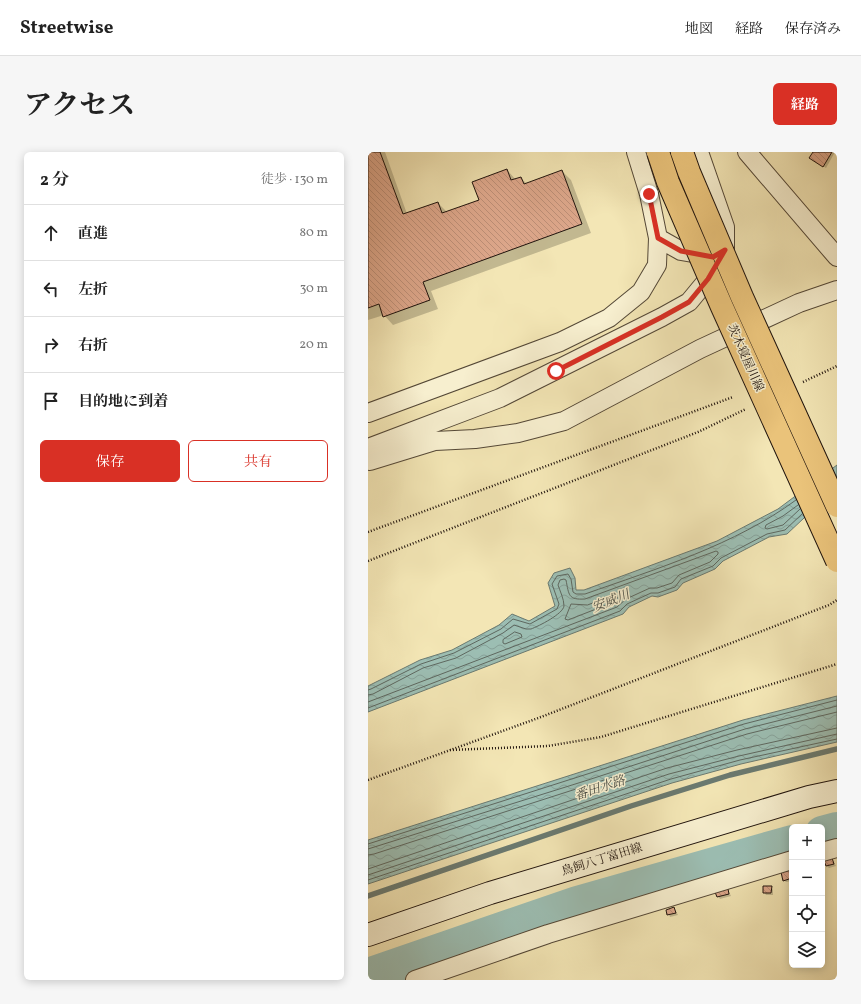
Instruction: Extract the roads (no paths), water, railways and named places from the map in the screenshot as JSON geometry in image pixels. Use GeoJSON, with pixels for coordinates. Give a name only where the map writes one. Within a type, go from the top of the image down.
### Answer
{"type":"FeatureCollection","features":[{"type":"Feature","properties":{"kind":"main road","name":"茨木寝屋川線"},"geometry":{"type":"LineString","coordinates":[[658,152],[668,182],[722,307],[837,561]]}},
{"type":"Feature","properties":{"kind":"main road","name":"茨木寝屋川線"},"geometry":{"type":"LineString","coordinates":[[682,152],[742,298],[837,506]]}},
{"type":"Feature","properties":{"kind":"main road","name":"鳥飼八丁富田線"},"geometry":{"type":"LineString","coordinates":[[368,935],[490,893],[809,797],[837,790]]}},
{"type":"Feature","properties":{"kind":"street"},"geometry":{"type":"LineString","coordinates":[[368,413],[560,342],[609,318],[641,292],[657,265],[658,238],[649,194],[636,152]]}},
{"type":"Feature","properties":{"kind":"street"},"geometry":{"type":"LineString","coordinates":[[368,448],[500,398],[689,302],[708,279],[725,250],[725,227],[699,152]]}},
{"type":"Feature","properties":{"kind":"street"},"geometry":{"type":"LineString","coordinates":[[748,152],[837,257]]}},
{"type":"Feature","properties":{"kind":"street"},"geometry":{"type":"LineString","coordinates":[[658,238],[681,251],[713,257],[725,250]]}},
{"type":"Feature","properties":{"kind":"street"},"geometry":{"type":"LineString","coordinates":[[368,460],[370,461],[435,441],[475,439],[518,433],[564,421],[700,349],[799,303],[837,290]]}},
{"type":"Feature","properties":{"kind":"street"},"geometry":{"type":"LineString","coordinates":[[825,851],[837,848]]}},
{"type":"Feature","properties":{"kind":"street"},"geometry":{"type":"LineString","coordinates":[[415,980],[548,934],[789,861]]}},
{"type":"Feature","properties":{"kind":"water","name":"安威川"},"geometry":{"type":"Polygon","coordinates":[[[837,465],[837,487],[787,534],[769,537],[723,561],[715,569],[683,583],[677,590],[658,597],[652,596],[629,607],[623,614],[368,712],[368,686],[420,660],[452,650],[499,625],[512,614],[529,621],[555,606],[548,583],[554,573],[570,568],[575,578],[576,590],[584,590],[717,541],[778,509],[837,465]]]}},
{"type":"Feature","properties":{"kind":"water","name":"番田水路"},"geometry":{"type":"Polygon","coordinates":[[[837,696],[837,742],[741,764],[672,783],[368,884],[368,840],[743,720],[837,696]]]}},
{"type":"Feature","properties":{"kind":"waterway"},"geometry":{"type":"LineString","coordinates":[[368,896],[631,806],[730,775],[837,749]]}},
{"type":"Feature","properties":{"kind":"waterway"},"geometry":{"type":"LineString","coordinates":[[825,832],[837,829]]}},
{"type":"Feature","properties":{"kind":"waterway"},"geometry":{"type":"LineString","coordinates":[[368,975],[577,903],[789,843]]}}]}
